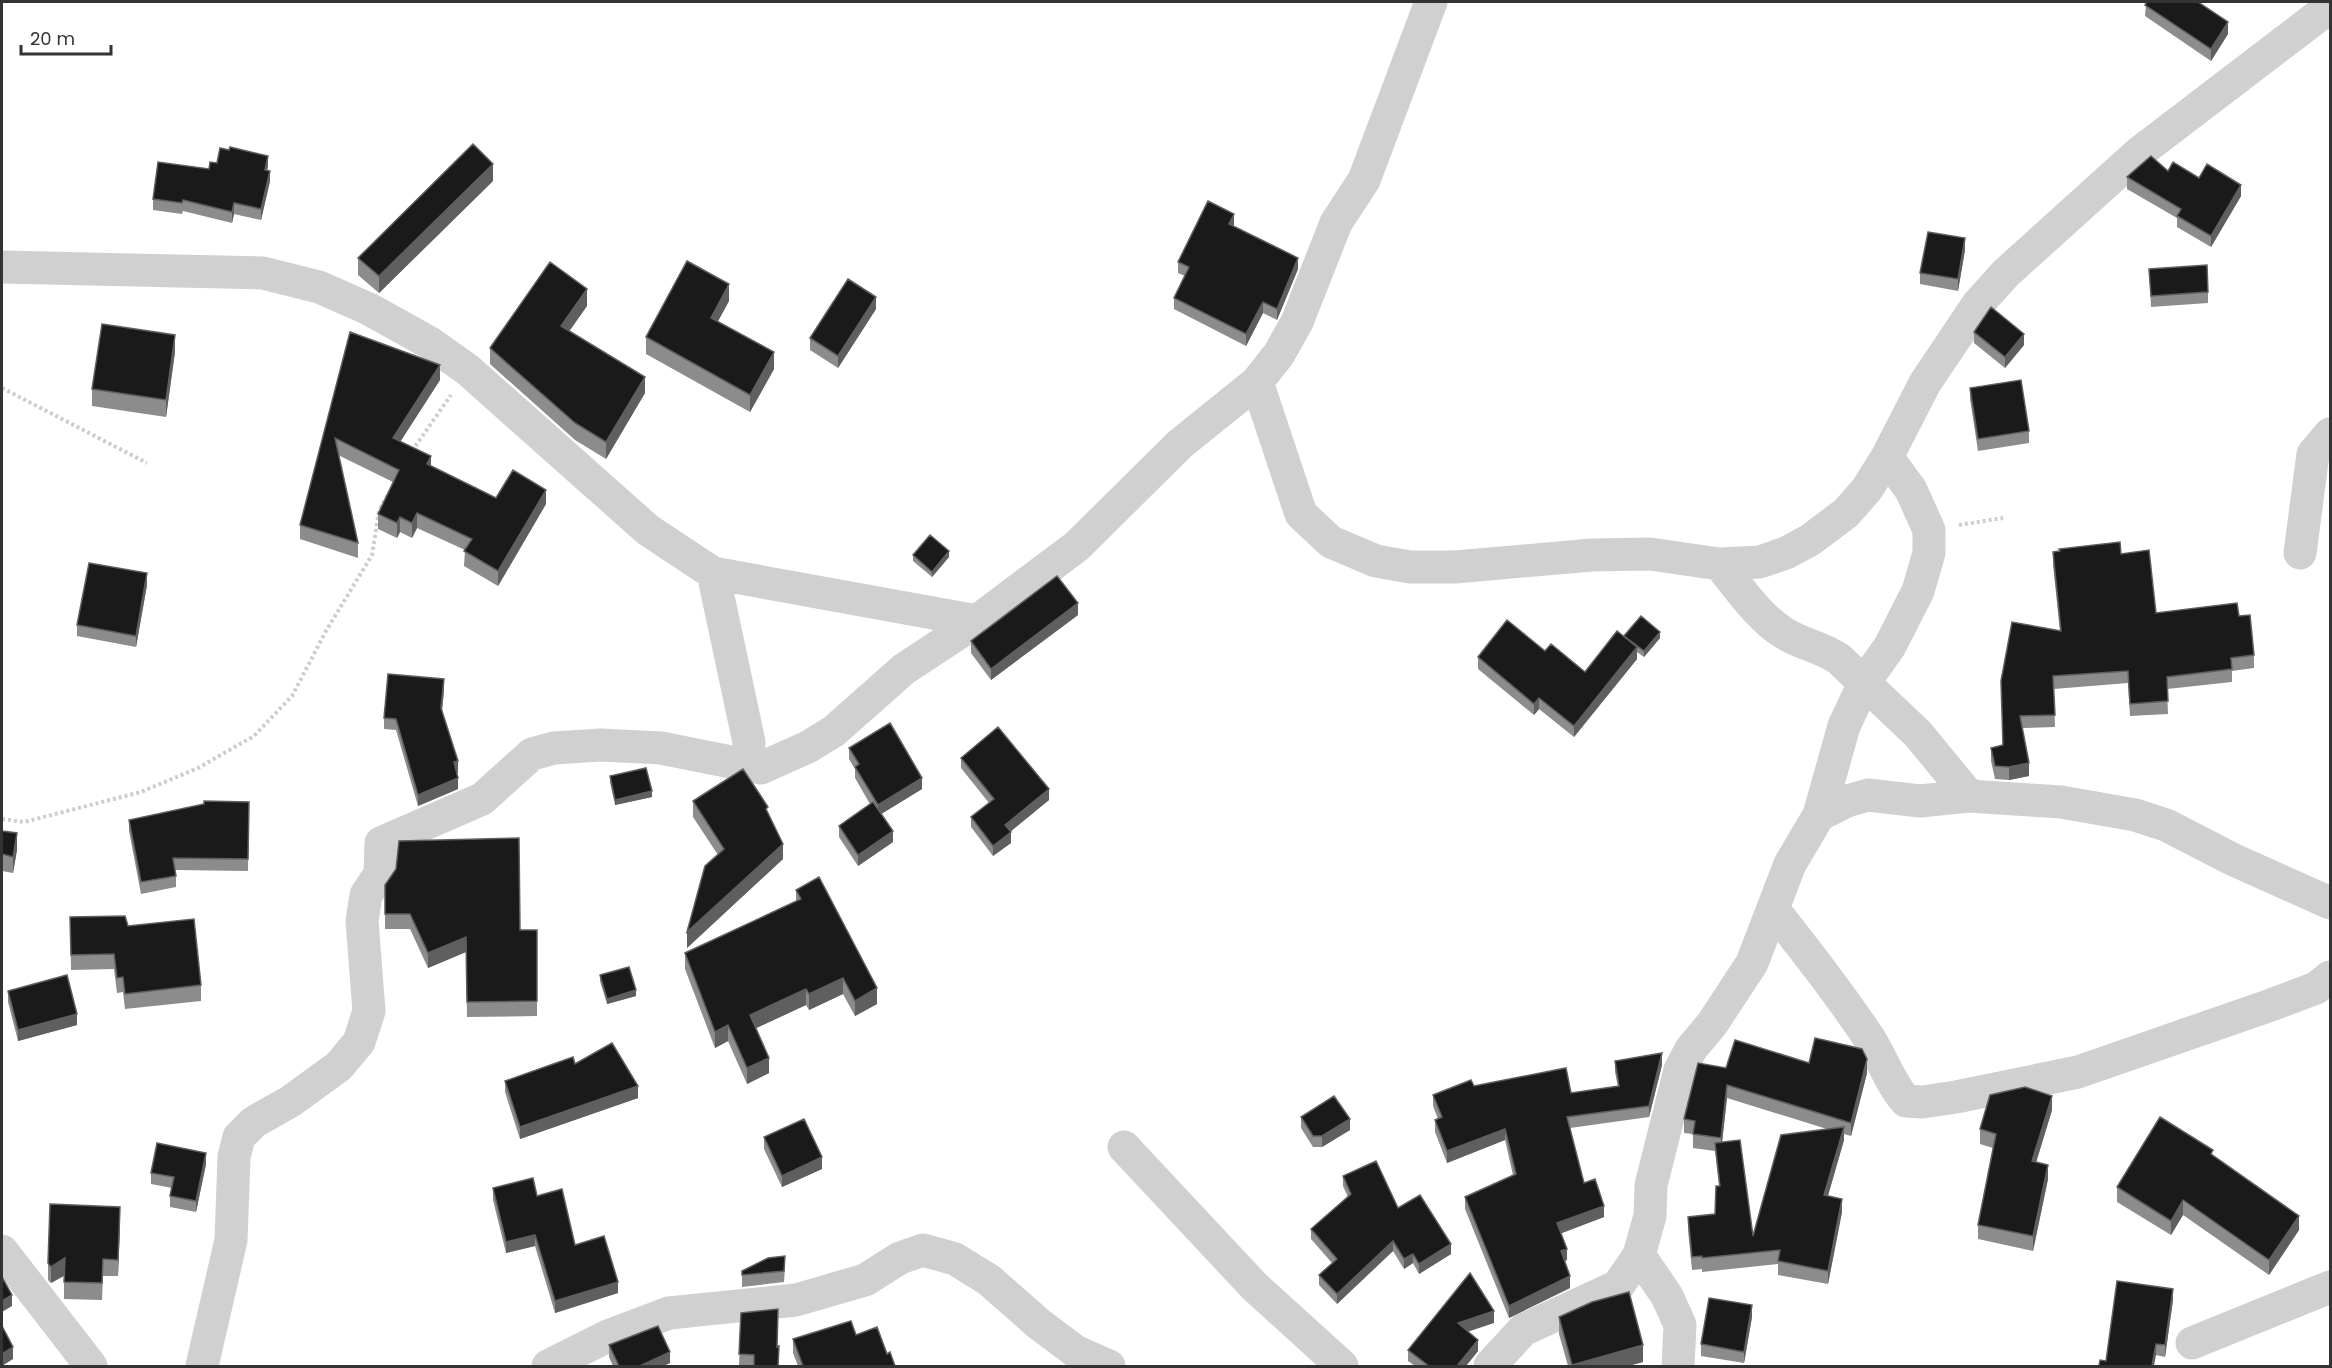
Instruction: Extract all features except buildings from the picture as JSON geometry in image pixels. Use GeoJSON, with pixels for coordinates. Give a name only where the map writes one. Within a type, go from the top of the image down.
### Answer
{"type":"FeatureCollection","features":[{"type":"Feature","properties":{"kind":"street"},"geometry":{"type":"LineString","coordinates":[[202,1366],[231,1240],[234,1157],[239,1137],[254,1122],[291,1101],[339,1066],[359,1042],[369,1011],[362,921],[366,895],[380,874],[381,843],[482,799],[532,754],[554,748],[600,745],[660,748],[761,768],[808,747],[834,731],[904,669],[977,621],[1077,546],[1180,444],[1257,382],[1280,354],[1297,322],[1336,223],[1364,180],[1431,2]]}},
{"type":"Feature","properties":{"kind":"street"},"geometry":{"type":"LineString","coordinates":[[1257,382],[1301,514],[1331,542],[1376,561],[1410,567],[1455,567],[1592,555],[1650,554],[1719,564],[1760,562],[1786,553],[1810,540],[1846,513],[1867,489],[1887,457],[1925,383],[1978,304],[2006,273],[2140,152],[2331,7]]}},
{"type":"Feature","properties":{"kind":"street"},"geometry":{"type":"LineString","coordinates":[[2,267],[263,273],[319,286],[369,309],[430,343],[468,370],[648,530],[712,573],[977,621]]}},
{"type":"Feature","properties":{"kind":"street"},"geometry":{"type":"LineString","coordinates":[[2301,553],[2313,454],[2331,434]]}},
{"type":"Feature","properties":{"kind":"street"},"geometry":{"type":"LineString","coordinates":[[1490,1366],[1523,1330],[1618,1286],[1639,1255],[1650,1216],[1651,1185],[1680,1070],[1691,1049],[1712,1024],[1752,963],[1790,864],[1819,815],[1844,726],[1864,683],[1890,646],[1918,591],[1929,554],[1929,530],[1911,490],[1887,457]]}},
{"type":"Feature","properties":{"kind":"street"},"geometry":{"type":"LineString","coordinates":[[1719,564],[1764,615],[1784,633],[1826,650],[1864,683],[1918,734],[1969,796]]}},
{"type":"Feature","properties":{"kind":"street"},"geometry":{"type":"LineString","coordinates":[[712,573],[749,742],[748,765]]}},
{"type":"Feature","properties":{"kind":"street"},"geometry":{"type":"LineString","coordinates":[[1819,815],[1847,801],[1868,795],[1920,801],[1969,796],[2061,802],[2135,815],[2166,825],[2234,861],[2331,903]]}},
{"type":"Feature","properties":{"kind":"street"},"geometry":{"type":"LineString","coordinates":[[1773,909],[1841,997],[1870,1040],[1897,1091],[1906,1101],[1922,1102],[1956,1097],[2078,1072],[2271,1005],[2316,988],[2331,977]]}},
{"type":"Feature","properties":{"kind":"street"},"geometry":{"type":"LineString","coordinates":[[1124,1147],[1254,1286],[1337,1365]]}},
{"type":"Feature","properties":{"kind":"street"},"geometry":{"type":"LineString","coordinates":[[548,1366],[608,1336],[669,1313],[796,1300],[865,1280],[900,1258],[923,1250],[955,1259],[972,1269],[989,1280],[1039,1324],[1075,1351],[1109,1366]]}},
{"type":"Feature","properties":{"kind":"street"},"geometry":{"type":"LineString","coordinates":[[2,1251],[91,1366]]}},
{"type":"Feature","properties":{"kind":"street"},"geometry":{"type":"LineString","coordinates":[[1639,1255],[1667,1296],[1680,1325],[1678,1366]]}},
{"type":"Feature","properties":{"kind":"street"},"geometry":{"type":"LineString","coordinates":[[2192,1343],[2331,1287]]}},
{"type":"Feature","properties":{"kind":"path"},"geometry":{"type":"LineString","coordinates":[[408,457],[468,370]]}},
{"type":"Feature","properties":{"kind":"path"},"geometry":{"type":"LineString","coordinates":[[2,388],[147,463]]}},
{"type":"Feature","properties":{"kind":"path"},"geometry":{"type":"LineString","coordinates":[[2,819],[24,822],[141,792],[198,768],[254,736],[292,696],[372,555],[379,511],[393,484]]}},
{"type":"Feature","properties":{"kind":"path"},"geometry":{"type":"LineString","coordinates":[[1929,530],[2002,518]]}}]}
